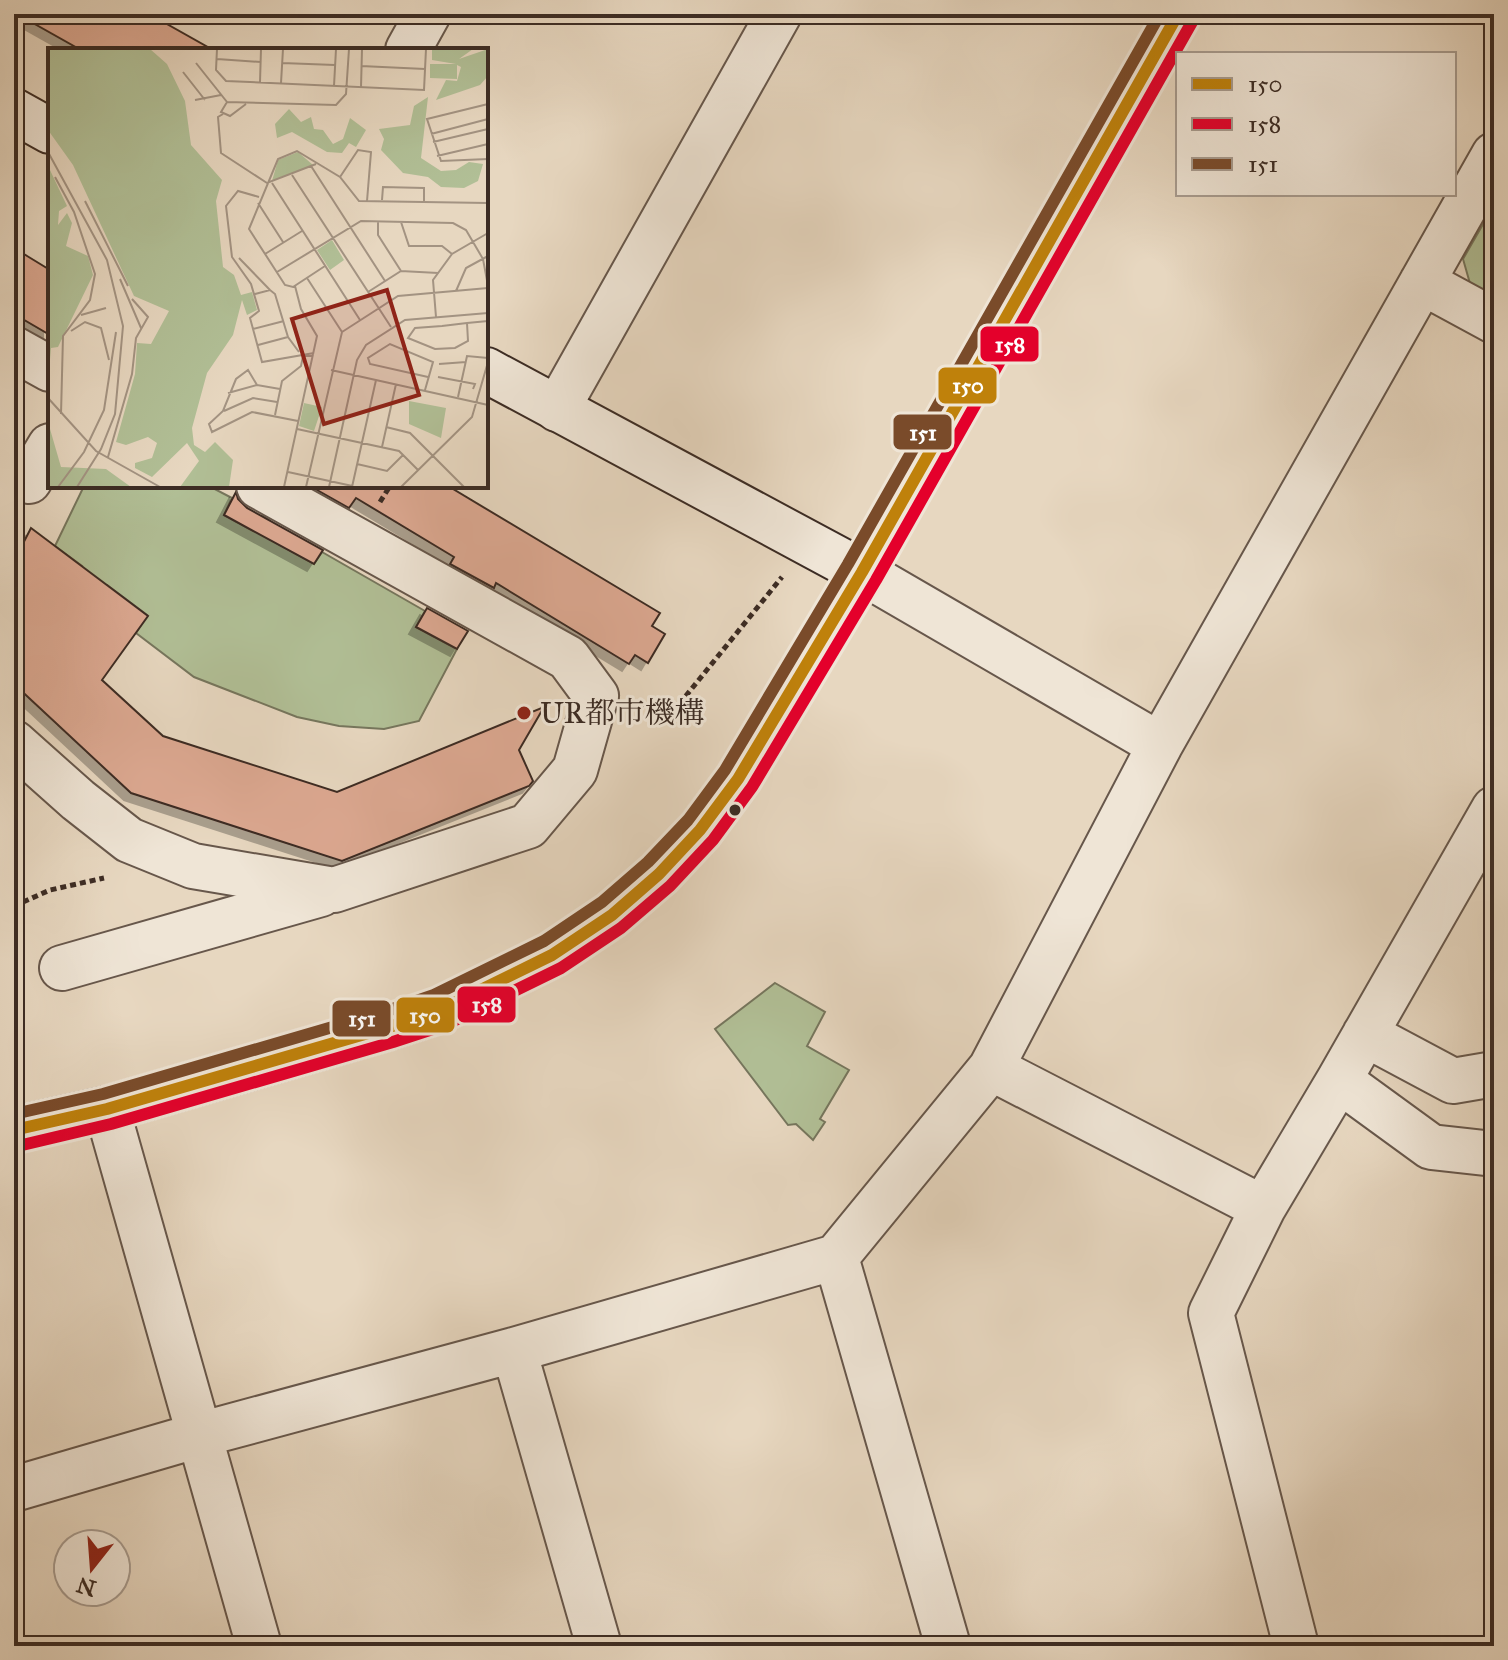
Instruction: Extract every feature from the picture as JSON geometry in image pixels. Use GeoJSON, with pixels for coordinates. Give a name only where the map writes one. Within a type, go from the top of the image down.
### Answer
{"type":"FeatureCollection","features":[{"type":"Feature","properties":{"kind":"street"},"geometry":{"type":"LineString","coordinates":[[409,48],[428,14]]}},
{"type":"Feature","properties":{"kind":"street"},"geometry":{"type":"LineString","coordinates":[[557,409],[779,14]]}},
{"type":"Feature","properties":{"kind":"street"},"geometry":{"type":"LineString","coordinates":[[14,1130],[107,1109],[440,1010],[552,955],[612,915],[659,874],[690,841],[738,779],[862,572],[1178,14]]}},
{"type":"Feature","properties":{"kind":"street"},"geometry":{"type":"LineString","coordinates":[[14,111],[48,130]]}},
{"type":"Feature","properties":{"kind":"street"},"geometry":{"type":"LineString","coordinates":[[14,1489],[836,1257],[991,1068],[1160,745],[1494,155]]}},
{"type":"Feature","properties":{"kind":"street"},"geometry":{"type":"LineString","coordinates":[[1422,282],[1494,321]]}},
{"type":"Feature","properties":{"kind":"street"},"geometry":{"type":"LineString","coordinates":[[14,349],[48,368]]}},
{"type":"Feature","properties":{"kind":"street"},"geometry":{"type":"LineString","coordinates":[[488,371],[862,572],[1160,745]]}},
{"type":"Feature","properties":{"kind":"street"},"geometry":{"type":"LineString","coordinates":[[14,472],[29,481],[48,449]]}},
{"type":"Feature","properties":{"kind":"street"},"geometry":{"type":"LineString","coordinates":[[62,968],[334,890],[528,826],[575,770],[596,696],[568,658],[263,488]]}},
{"type":"Feature","properties":{"kind":"street"},"geometry":{"type":"LineString","coordinates":[[14,743],[129,840],[193,866],[334,890]]}},
{"type":"Feature","properties":{"kind":"street"},"geometry":{"type":"LineString","coordinates":[[1296,1646],[1211,1313],[1263,1208],[1494,809]]}},
{"type":"Feature","properties":{"kind":"street"},"geometry":{"type":"LineString","coordinates":[[1365,1034],[1453,1081],[1494,1074]]}},
{"type":"Feature","properties":{"kind":"street"},"geometry":{"type":"LineString","coordinates":[[991,1068],[1263,1208]]}},
{"type":"Feature","properties":{"kind":"street"},"geometry":{"type":"LineString","coordinates":[[1339,1080],[1431,1147],[1494,1154]]}},
{"type":"Feature","properties":{"kind":"street"},"geometry":{"type":"LineString","coordinates":[[107,1109],[259,1646]]}},
{"type":"Feature","properties":{"kind":"street"},"geometry":{"type":"LineString","coordinates":[[836,1257],[948,1646]]}},
{"type":"Feature","properties":{"kind":"street"},"geometry":{"type":"LineString","coordinates":[[514,1350],[599,1646]]}},
{"type":"Feature","properties":{"kind":"path"},"geometry":{"type":"LineString","coordinates":[[629,696],[668,718],[787,571]]}},
{"type":"Feature","properties":{"kind":"path"},"geometry":{"type":"LineString","coordinates":[[14,906],[50,890],[113,876]]}},
{"type":"Feature","properties":{"kind":"green space"},"geometry":{"type":"Polygon","coordinates":[[[1494,205],[1494,305],[1473,294],[1463,259],[1494,205]]]}},
{"type":"Feature","properties":{"kind":"green space"},"geometry":{"type":"Polygon","coordinates":[[[83,488],[213,488],[232,498],[224,515],[253,531],[263,515],[276,526],[270,539],[314,564],[322,552],[425,611],[416,627],[457,649],[419,721],[384,729],[339,726],[297,717],[194,677],[136,633],[147,615],[107,585],[70,583],[82,566],[55,546],[83,488]]]}},
{"type":"Feature","properties":{"kind":"green space"},"geometry":{"type":"Polygon","coordinates":[[[775,983],[825,1012],[807,1046],[849,1070],[820,1119],[825,1122],[813,1140],[796,1124],[788,1125],[715,1029],[775,983]]]}},
{"type":"Feature","properties":{"kind":"building"},"geometry":{"type":"Polygon","coordinates":[[[17,14],[149,14],[209,48],[77,48],[17,14]]]}},
{"type":"Feature","properties":{"kind":"building"},"geometry":{"type":"Polygon","coordinates":[[[14,248],[48,269],[48,334],[14,314],[14,248]]]}},
{"type":"Feature","properties":{"kind":"building"},"geometry":{"type":"Polygon","coordinates":[[[314,488],[451,488],[660,613],[652,626],[665,634],[648,663],[635,655],[629,664],[496,583],[494,588],[450,564],[454,557],[356,498],[349,508],[314,488]]]}},
{"type":"Feature","properties":{"kind":"building"},"geometry":{"type":"Polygon","coordinates":[[[236,492],[247,508],[323,550],[314,564],[224,515],[236,492]]]}},
{"type":"Feature","properties":{"kind":"building"},"geometry":{"type":"Polygon","coordinates":[[[31,528],[148,616],[102,680],[163,736],[337,792],[544,707],[519,750],[533,781],[529,786],[342,861],[131,793],[14,684],[14,561],[31,528]]]}},
{"type":"Feature","properties":{"kind":"building"},"geometry":{"type":"Polygon","coordinates":[[[427,608],[468,631],[457,649],[416,627],[427,608]]]}},
{"type":"Feature","properties":{"kind":"transit line","name":"151"},"geometry":{"type":"LineString","coordinates":[[14,1114],[103,1094],[434,995],[544,941],[602,902],[648,862],[688,820],[725,770],[848,564],[1160,14]]}},
{"type":"Feature","properties":{"kind":"transit line","name":"150"},"geometry":{"type":"LineString","coordinates":[[14,1130],[107,1109],[440,1010],[552,955],[612,915],[659,874],[700,830],[738,779],[862,572],[1178,14]]}},
{"type":"Feature","properties":{"kind":"transit line","name":"158"},"geometry":{"type":"LineString","coordinates":[[18,1146],[111,1124],[445,1025],[561,968],[621,928],[670,886],[713,840],[752,787],[876,580],[1192,22]]}},
{"type":"Feature","properties":{"kind":"place","name":"UR都市機構"},"geometry":{"type":"Point","coordinates":[524,713]}}]}
